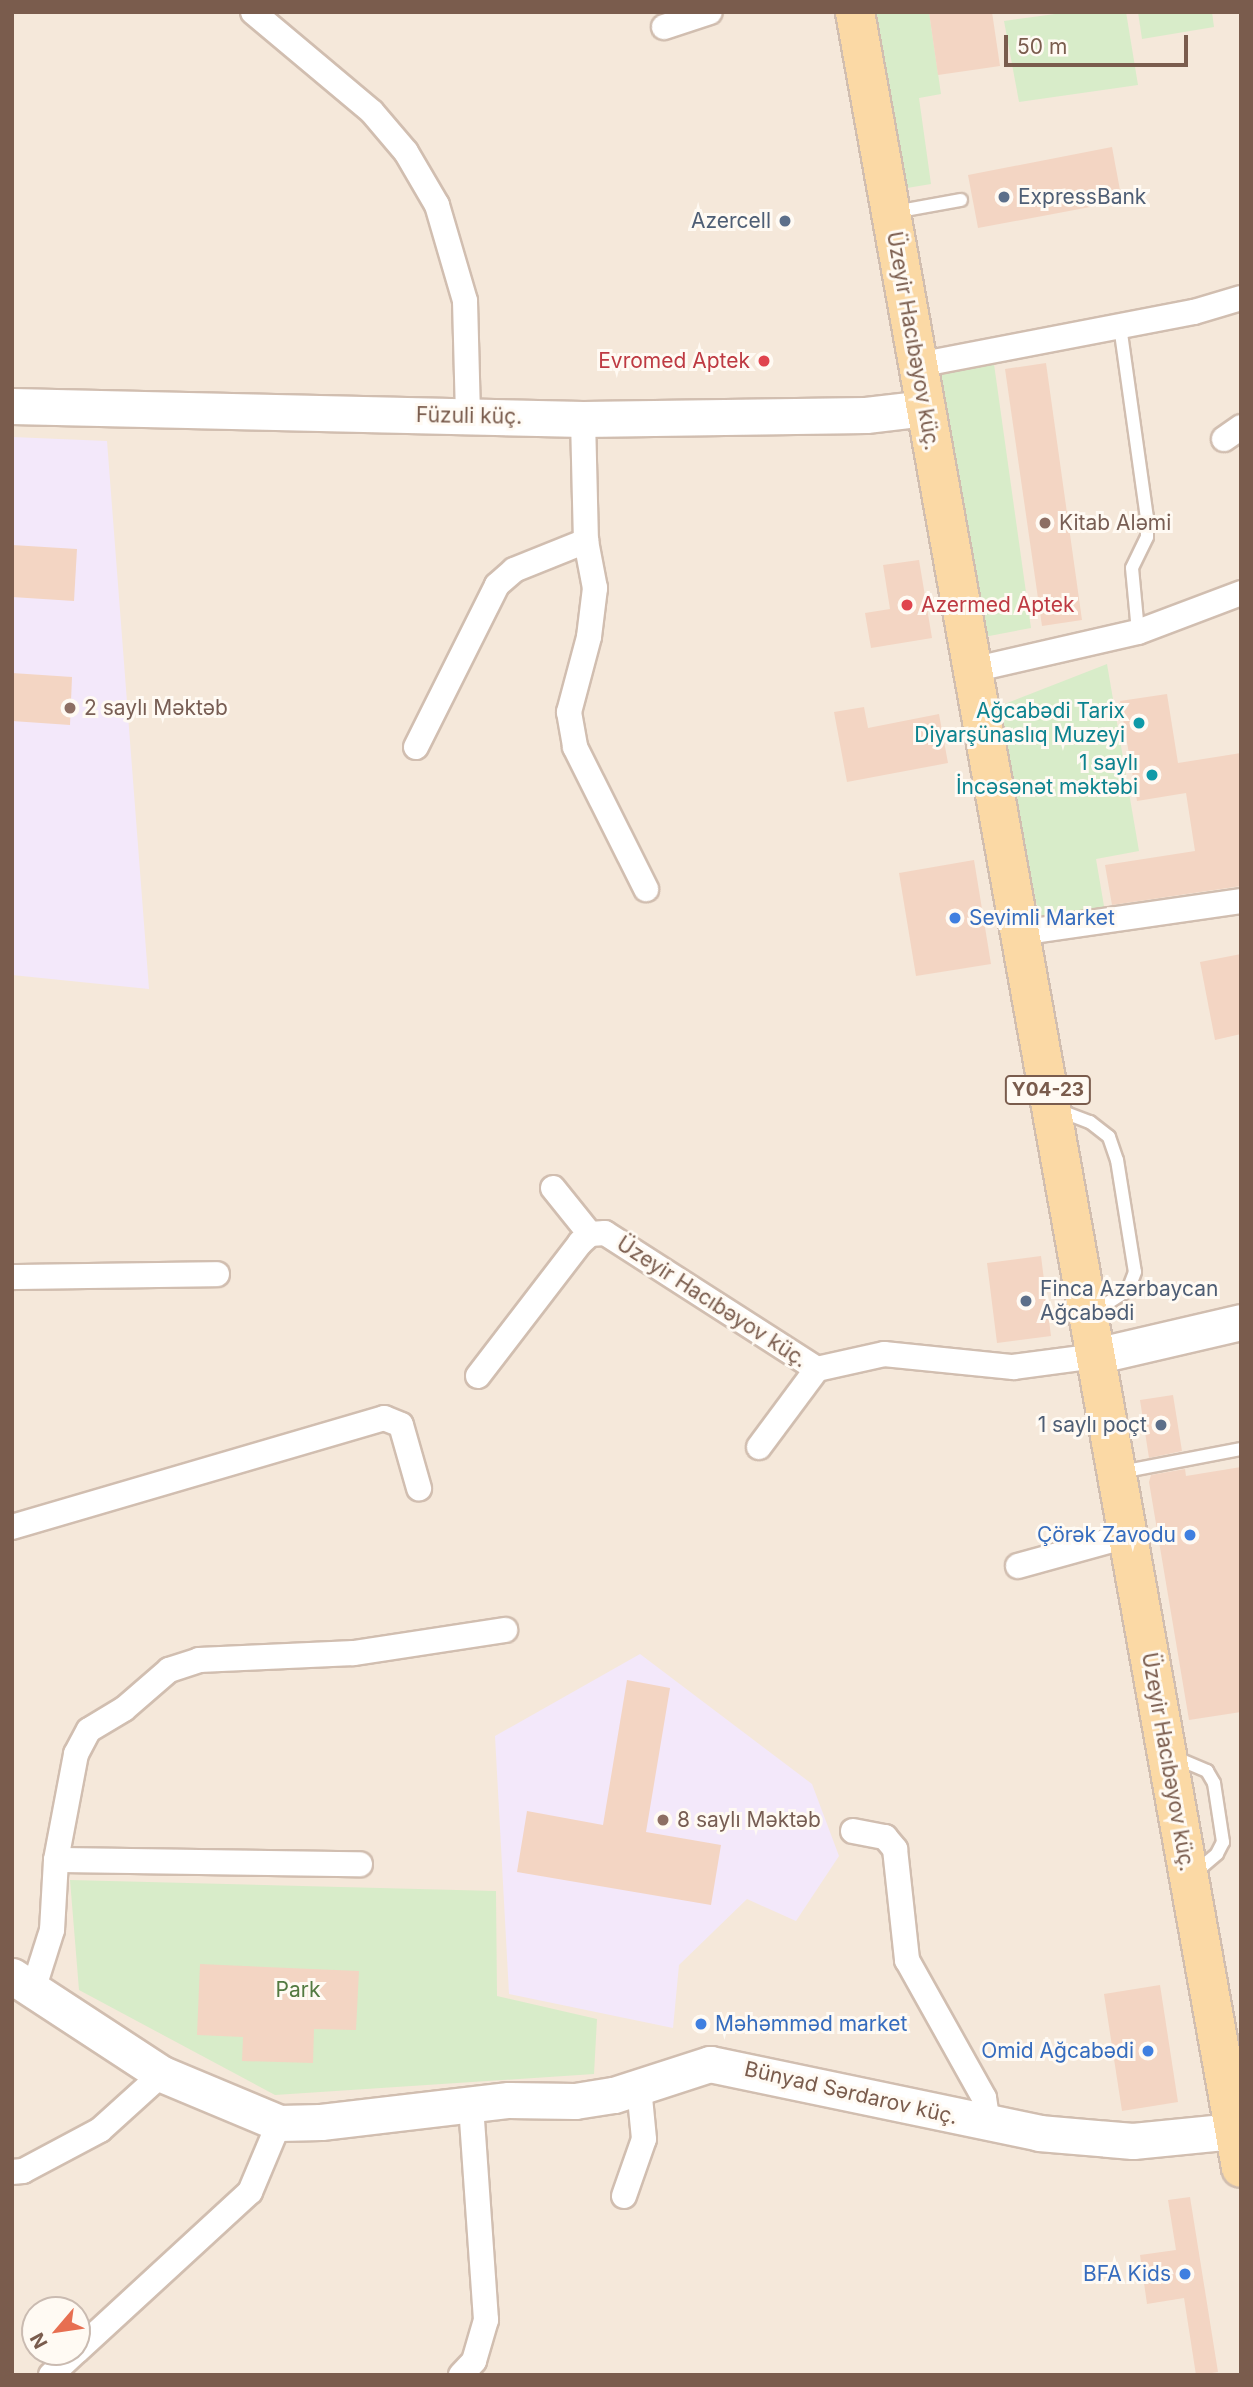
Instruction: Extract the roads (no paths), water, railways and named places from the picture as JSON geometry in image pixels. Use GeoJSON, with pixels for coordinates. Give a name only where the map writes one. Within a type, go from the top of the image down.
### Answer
{"type":"FeatureCollection","features":[{"type":"Feature","properties":{"kind":"main road","name":"Üzeyir Hacıbəyov küç."},"geometry":{"type":"LineString","coordinates":[[855,12],[1188,1878],[1228,2022],[1234,2131],[1241,2168]]}},
{"type":"Feature","properties":{"kind":"street"},"geometry":{"type":"LineString","coordinates":[[253,12],[372,111],[406,152],[437,205],[464,302],[468,415]]}},
{"type":"Feature","properties":{"kind":"street"},"geometry":{"type":"LineString","coordinates":[[664,27],[710,12]]}},
{"type":"Feature","properties":{"kind":"street"},"geometry":{"type":"LineString","coordinates":[[918,365],[1239,305]]}},
{"type":"Feature","properties":{"kind":"street","name":"Füzuli küç."},"geometry":{"type":"LineString","coordinates":[[12,406],[583,419],[844,415],[925,408]]}},
{"type":"Feature","properties":{"kind":"street"},"geometry":{"type":"LineString","coordinates":[[583,419],[586,541],[595,588],[589,637],[569,712],[573,735],[646,889]]}},
{"type":"Feature","properties":{"kind":"street"},"geometry":{"type":"LineString","coordinates":[[416,747],[497,585],[514,570],[586,541]]}},
{"type":"Feature","properties":{"kind":"street"},"geometry":{"type":"LineString","coordinates":[[972,670],[1138,632],[1241,593]]}},
{"type":"Feature","properties":{"kind":"street"},"geometry":{"type":"LineString","coordinates":[[1020,933],[1241,901]]}},
{"type":"Feature","properties":{"kind":"street"},"geometry":{"type":"LineString","coordinates":[[553,1188],[590,1234]]}},
{"type":"Feature","properties":{"kind":"street","name":"Üzeyir Hacıbəyov küç."},"geometry":{"type":"LineString","coordinates":[[478,1376],[590,1234],[605,1233],[817,1369],[884,1354],[1013,1367],[1095,1356]]}},
{"type":"Feature","properties":{"kind":"street"},"geometry":{"type":"LineString","coordinates":[[12,1277],[217,1274]]}},
{"type":"Feature","properties":{"kind":"street"},"geometry":{"type":"LineString","coordinates":[[1095,1356],[1241,1322]]}},
{"type":"Feature","properties":{"kind":"street"},"geometry":{"type":"LineString","coordinates":[[759,1447],[817,1369]]}},
{"type":"Feature","properties":{"kind":"street"},"geometry":{"type":"LineString","coordinates":[[12,1527],[384,1418],[401,1425],[419,1488]]}},
{"type":"Feature","properties":{"kind":"street"},"geometry":{"type":"LineString","coordinates":[[1018,1566],[1128,1536]]}},
{"type":"Feature","properties":{"kind":"street"},"geometry":{"type":"LineString","coordinates":[[22,1983],[52,1930],[56,1860],[76,1754],[89,1730],[124,1709],[169,1670],[199,1660],[354,1653],[505,1630]]}},
{"type":"Feature","properties":{"kind":"street"},"geometry":{"type":"LineString","coordinates":[[853,1831],[885,1837],[895,1849],[907,1960],[984,2098],[988,2124]]}},
{"type":"Feature","properties":{"kind":"street"},"geometry":{"type":"LineString","coordinates":[[56,1860],[360,1864]]}},
{"type":"Feature","properties":{"kind":"street","name":"Bünyad Sərdarov küç."},"geometry":{"type":"LineString","coordinates":[[22,1983],[162,2074],[279,2123],[321,2122],[471,2103],[575,2101],[639,2087],[710,2064],[730,2065],[988,2124],[1133,2141],[1234,2131]]}},
{"type":"Feature","properties":{"kind":"street"},"geometry":{"type":"LineString","coordinates":[[12,2172],[23,2171],[100,2130],[162,2074]]}},
{"type":"Feature","properties":{"kind":"street"},"geometry":{"type":"LineString","coordinates":[[624,2196],[644,2139],[639,2087]]}},
{"type":"Feature","properties":{"kind":"street"},"geometry":{"type":"LineString","coordinates":[[461,2375],[474,2361],[486,2320],[471,2103]]}},
{"type":"Feature","properties":{"kind":"street"},"geometry":{"type":"LineString","coordinates":[[91,2337],[250,2192],[279,2123]]}},
{"type":"Feature","properties":{"kind":"lane"},"geometry":{"type":"LineString","coordinates":[[891,213],[961,200]]}},
{"type":"Feature","properties":{"kind":"lane"},"geometry":{"type":"LineString","coordinates":[[1121,326],[1147,517],[1147,537],[1132,568],[1138,632]]}},
{"type":"Feature","properties":{"kind":"lane"},"geometry":{"type":"LineString","coordinates":[[1051,1107],[1090,1122],[1109,1137],[1117,1160],[1135,1272],[1128,1290],[1088,1315]]}},
{"type":"Feature","properties":{"kind":"lane"},"geometry":{"type":"LineString","coordinates":[[1116,1473],[1241,1449]]}},
{"type":"Feature","properties":{"kind":"place","name":"ExpressBank"},"geometry":{"type":"Point","coordinates":[1004,197]}},
{"type":"Feature","properties":{"kind":"place","name":"Azercell"},"geometry":{"type":"Point","coordinates":[785,221]}},
{"type":"Feature","properties":{"kind":"place","name":"Evromed Aptek"},"geometry":{"type":"Point","coordinates":[764,361]}},
{"type":"Feature","properties":{"kind":"place","name":"Kitab Aləmi"},"geometry":{"type":"Point","coordinates":[1045,523]}},
{"type":"Feature","properties":{"kind":"place","name":"Azermed Aptek"},"geometry":{"type":"Point","coordinates":[907,605]}},
{"type":"Feature","properties":{"kind":"place","name":"2 saylı Məktəb"},"geometry":{"type":"Point","coordinates":[70,708]}},
{"type":"Feature","properties":{"kind":"place","name":"Ağcabədi Tarix Diyarşünaslıq Muzeyi"},"geometry":{"type":"Point","coordinates":[1139,723]}},
{"type":"Feature","properties":{"kind":"place","name":"1 saylı İncəsənət məktəbi"},"geometry":{"type":"Point","coordinates":[1152,775]}},
{"type":"Feature","properties":{"kind":"place","name":"Sevimli Market"},"geometry":{"type":"Point","coordinates":[955,918]}},
{"type":"Feature","properties":{"kind":"place","name":"Finca Azərbaycan Ağcabədi"},"geometry":{"type":"Point","coordinates":[1026,1301]}},
{"type":"Feature","properties":{"kind":"place","name":"1 saylı poçt"},"geometry":{"type":"Point","coordinates":[1161,1425]}},
{"type":"Feature","properties":{"kind":"place","name":"Çörək Zavodu"},"geometry":{"type":"Point","coordinates":[1190,1535]}},
{"type":"Feature","properties":{"kind":"place","name":"8 saylı Məktəb"},"geometry":{"type":"Point","coordinates":[663,1820]}},
{"type":"Feature","properties":{"kind":"place","name":"Məhəmməd market"},"geometry":{"type":"Point","coordinates":[701,2024]}},
{"type":"Feature","properties":{"kind":"place","name":"Omid Ağcabədi"},"geometry":{"type":"Point","coordinates":[1148,2051]}},
{"type":"Feature","properties":{"kind":"place","name":"BFA Kids"},"geometry":{"type":"Point","coordinates":[1185,2274]}},
{"type":"Feature","properties":{"kind":"park label","name":"Park"},"geometry":{"type":"Point","coordinates":[298,1990]}}]}
